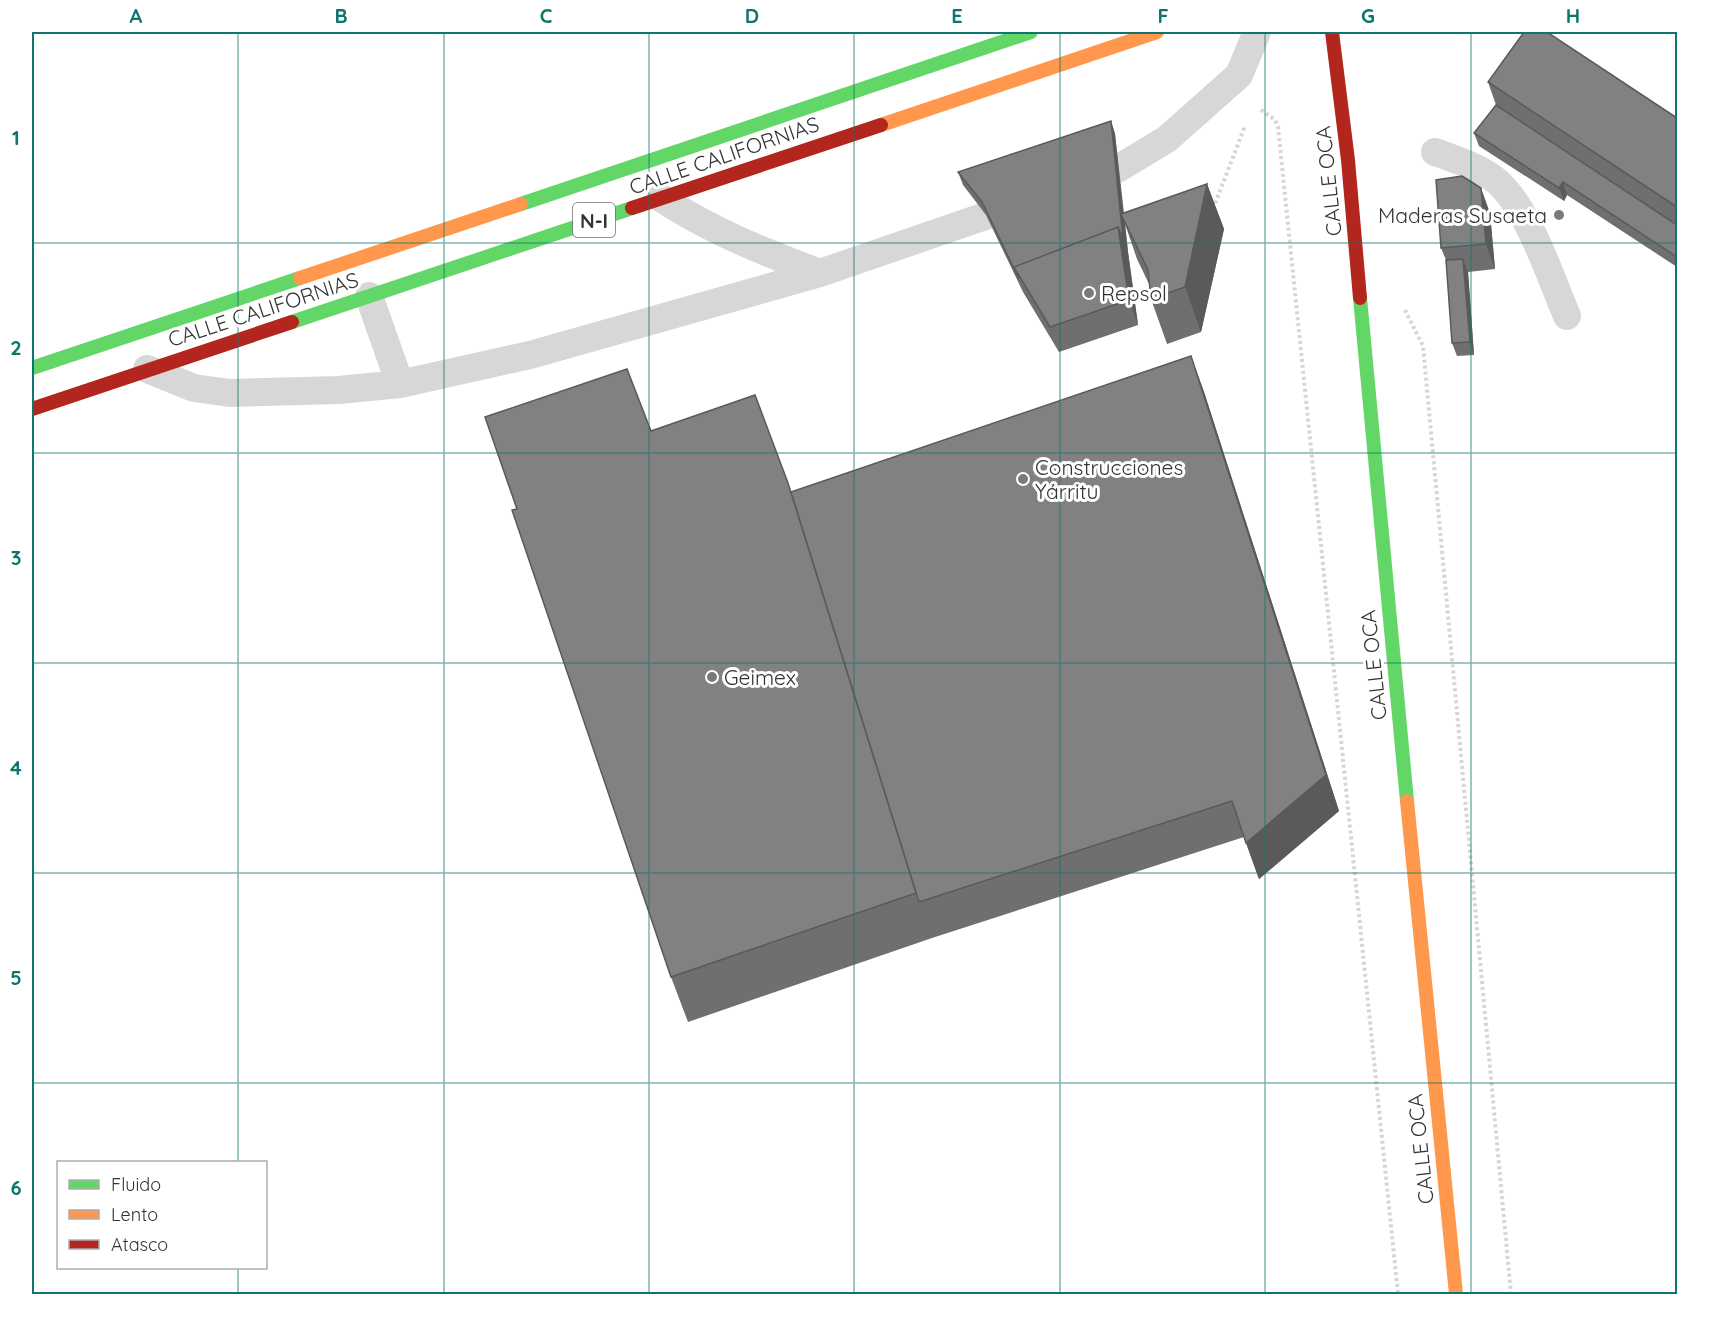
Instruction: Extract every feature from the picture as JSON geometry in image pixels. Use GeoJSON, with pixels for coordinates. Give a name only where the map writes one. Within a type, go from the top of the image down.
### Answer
{"type":"FeatureCollection","features":[{"type":"Feature","properties":{"kind":"main road","name":"CALLE CALIFORNIAS"},"geometry":{"type":"LineString","coordinates":[[32,368],[1030,32]]}},
{"type":"Feature","properties":{"kind":"main road","name":"CALLE CALIFORNIAS"},"geometry":{"type":"LineString","coordinates":[[32,409],[1156,32]]}},
{"type":"Feature","properties":{"kind":"main road","name":"CALLE OCA"},"geometry":{"type":"LineString","coordinates":[[1332,32],[1348,160],[1375,472],[1456,1294]]}},
{"type":"Feature","properties":{"kind":"lane"},"geometry":{"type":"LineString","coordinates":[[147,369],[194,388],[230,393],[339,390],[400,384],[530,356],[820,273],[1119,168],[1167,139],[1239,75],[1257,32]]}},
{"type":"Feature","properties":{"kind":"lane"},"geometry":{"type":"LineString","coordinates":[[1435,152],[1468,164],[1493,178],[1515,200],[1566,316]]}},
{"type":"Feature","properties":{"kind":"lane"},"geometry":{"type":"LineString","coordinates":[[661,198],[693,219],[741,243],[820,273]]}},
{"type":"Feature","properties":{"kind":"lane"},"geometry":{"type":"LineString","coordinates":[[369,296],[400,384]]}},
{"type":"Feature","properties":{"kind":"path"},"geometry":{"type":"LineString","coordinates":[[1256,110],[1263,110],[1275,120],[1278,127],[1398,1294]]}},
{"type":"Feature","properties":{"kind":"path"},"geometry":{"type":"LineString","coordinates":[[1210,217],[1245,125]]}},
{"type":"Feature","properties":{"kind":"path"},"geometry":{"type":"LineString","coordinates":[[1402,304],[1423,346],[1511,1294]]}},
{"type":"Feature","properties":{"kind":"building"},"geometry":{"type":"Polygon","coordinates":[[[1524,32],[1547,32],[1677,118],[1677,207],[1488,82],[1524,32]]]}},
{"type":"Feature","properties":{"kind":"building"},"geometry":{"type":"Polygon","coordinates":[[[1496,105],[1677,225],[1677,257],[1563,182],[1559,188],[1474,133],[1496,105]]]}},
{"type":"Feature","properties":{"kind":"building"},"geometry":{"type":"Polygon","coordinates":[[[1111,121],[1123,239],[1118,227],[1014,267],[1019,279],[982,202],[958,172],[1111,121]]]}},
{"type":"Feature","properties":{"kind":"building"},"geometry":{"type":"Polygon","coordinates":[[[1462,176],[1481,188],[1486,244],[1441,248],[1436,180],[1462,176]]]}},
{"type":"Feature","properties":{"kind":"building"},"geometry":{"type":"Polygon","coordinates":[[[1207,184],[1185,287],[1151,299],[1148,270],[1121,214],[1207,184]]]}},
{"type":"Feature","properties":{"kind":"building"},"geometry":{"type":"Polygon","coordinates":[[[1118,227],[1129,300],[1050,327],[1014,267],[1118,227]]]}},
{"type":"Feature","properties":{"kind":"building"},"geometry":{"type":"Polygon","coordinates":[[[1463,259],[1470,342],[1452,343],[1446,260],[1463,259]]]}},
{"type":"Feature","properties":{"kind":"building"},"geometry":{"type":"Polygon","coordinates":[[[1191,356],[1326,775],[1246,843],[1232,801],[919,902],[791,492],[1191,356]]]}},
{"type":"Feature","properties":{"kind":"building"},"geometry":{"type":"Polygon","coordinates":[[[627,369],[651,431],[755,395],[788,483],[916,893],[671,977],[512,510],[517,509],[485,417],[627,369]]]}},
{"type":"Feature","properties":{"kind":"traffic: fast"},"geometry":{"type":"LineString","coordinates":[[521,204],[1031,32]]}},
{"type":"Feature","properties":{"kind":"traffic: fast"},"geometry":{"type":"LineString","coordinates":[[292,322],[632,208]]}},
{"type":"Feature","properties":{"kind":"traffic: fast"},"geometry":{"type":"LineString","coordinates":[[32,368],[300,278]]}},
{"type":"Feature","properties":{"kind":"traffic: fast"},"geometry":{"type":"LineString","coordinates":[[1360,298],[1407,801]]}},
{"type":"Feature","properties":{"kind":"traffic: slow"},"geometry":{"type":"LineString","coordinates":[[881,125],[1157,32]]}},
{"type":"Feature","properties":{"kind":"traffic: slow"},"geometry":{"type":"LineString","coordinates":[[300,278],[521,204]]}},
{"type":"Feature","properties":{"kind":"traffic: slow"},"geometry":{"type":"LineString","coordinates":[[1407,801],[1456,1294]]}},
{"type":"Feature","properties":{"kind":"traffic: jam"},"geometry":{"type":"LineString","coordinates":[[1332,32],[1348,160],[1360,298]]}},
{"type":"Feature","properties":{"kind":"traffic: jam"},"geometry":{"type":"LineString","coordinates":[[632,208],[881,125]]}},
{"type":"Feature","properties":{"kind":"traffic: jam"},"geometry":{"type":"LineString","coordinates":[[32,409],[292,322]]}},
{"type":"Feature","properties":{"kind":"place","name":"Maderas Susaeta"},"geometry":{"type":"Point","coordinates":[1559,215]}},
{"type":"Feature","properties":{"kind":"place","name":"Repsol"},"geometry":{"type":"Point","coordinates":[1089,293]}},
{"type":"Feature","properties":{"kind":"place","name":"Construcciones Yárritu"},"geometry":{"type":"Point","coordinates":[1023,479]}},
{"type":"Feature","properties":{"kind":"place","name":"Geimex"},"geometry":{"type":"Point","coordinates":[712,677]}}]}
